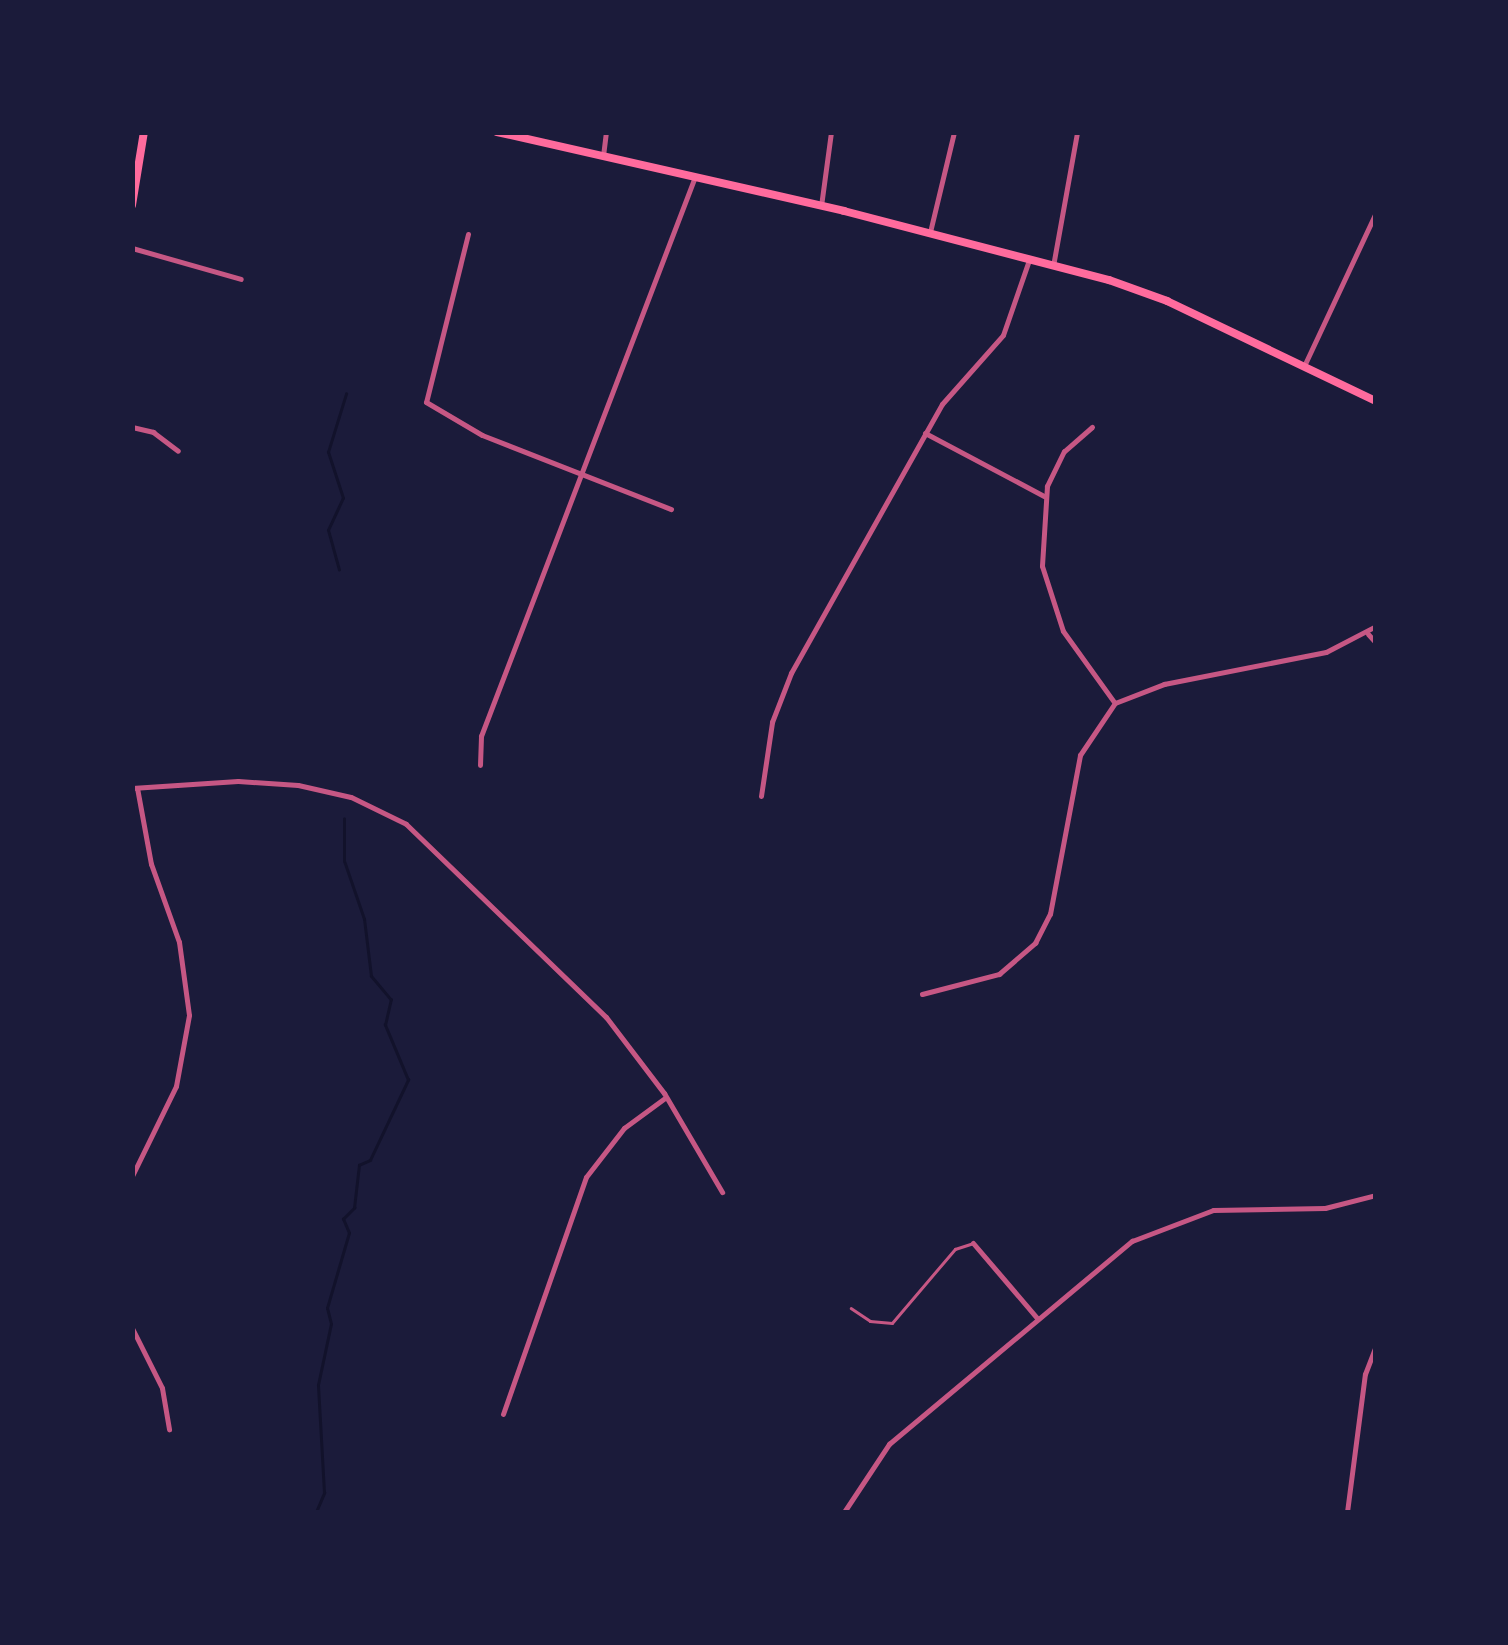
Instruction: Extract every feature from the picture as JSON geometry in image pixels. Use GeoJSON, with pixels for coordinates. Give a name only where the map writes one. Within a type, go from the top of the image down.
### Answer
{"type":"FeatureCollection","features":[{"type":"Feature","properties":{"kind":"main road"},"geometry":{"type":"LineString","coordinates":[[132,205],[144,132]]}},
{"type":"Feature","properties":{"kind":"main road"},"geometry":{"type":"LineString","coordinates":[[497,132],[930,232],[1167,300],[1376,401]]}},
{"type":"Feature","properties":{"kind":"street"},"geometry":{"type":"LineString","coordinates":[[603,156],[606,132]]}},
{"type":"Feature","properties":{"kind":"street"},"geometry":{"type":"LineString","coordinates":[[820,206],[832,132]]}},
{"type":"Feature","properties":{"kind":"street"},"geometry":{"type":"LineString","coordinates":[[930,232],[954,132]]}},
{"type":"Feature","properties":{"kind":"street"},"geometry":{"type":"LineString","coordinates":[[1053,266],[1077,132]]}},
{"type":"Feature","properties":{"kind":"street"},"geometry":{"type":"LineString","coordinates":[[480,765],[480,736],[694,179]]}},
{"type":"Feature","properties":{"kind":"street"},"geometry":{"type":"LineString","coordinates":[[1304,366],[1376,212]]}},
{"type":"Feature","properties":{"kind":"street"},"geometry":{"type":"LineString","coordinates":[[468,234],[426,402],[482,436],[670,509]]}},
{"type":"Feature","properties":{"kind":"street"},"geometry":{"type":"LineString","coordinates":[[132,248],[242,279]]}},
{"type":"Feature","properties":{"kind":"street"},"geometry":{"type":"LineString","coordinates":[[761,796],[772,722],[791,673],[925,433],[1003,335],[1030,260]]}},
{"type":"Feature","properties":{"kind":"street"},"geometry":{"type":"LineString","coordinates":[[132,428],[153,432],[178,451]]}},
{"type":"Feature","properties":{"kind":"street"},"geometry":{"type":"LineString","coordinates":[[1092,428],[1064,451],[1044,496],[1042,566],[1056,616],[1114,703]]}},
{"type":"Feature","properties":{"kind":"street"},"geometry":{"type":"LineString","coordinates":[[925,433],[1044,496]]}},
{"type":"Feature","properties":{"kind":"street"},"geometry":{"type":"LineString","coordinates":[[922,994],[999,974],[1035,943],[1050,914],[1080,755],[1114,703],[1164,684],[1326,652],[1368,634],[1376,626]]}},
{"type":"Feature","properties":{"kind":"street"},"geometry":{"type":"LineString","coordinates":[[1368,634],[1376,644]]}},
{"type":"Feature","properties":{"kind":"street"},"geometry":{"type":"LineString","coordinates":[[132,1176],[176,1086],[188,1015],[179,942],[151,864],[135,788],[265,781],[325,790],[388,813],[427,840],[490,908],[568,976],[666,1097],[722,1192]]}},
{"type":"Feature","properties":{"kind":"street"},"geometry":{"type":"LineString","coordinates":[[504,1414],[586,1176],[624,1128],[666,1097]]}},
{"type":"Feature","properties":{"kind":"street"},"geometry":{"type":"LineString","coordinates":[[844,1512],[889,1444],[1116,1252],[1171,1222],[1213,1210],[1326,1208],[1376,1195]]}},
{"type":"Feature","properties":{"kind":"street"},"geometry":{"type":"LineString","coordinates":[[973,1243],[1037,1318]]}},
{"type":"Feature","properties":{"kind":"street"},"geometry":{"type":"LineString","coordinates":[[132,1328],[162,1388],[169,1429]]}},
{"type":"Feature","properties":{"kind":"street"},"geometry":{"type":"LineString","coordinates":[[1347,1512],[1376,1345]]}},
{"type":"Feature","properties":{"kind":"lane"},"geometry":{"type":"LineString","coordinates":[[851,1308],[870,1321],[892,1323],[955,1250],[973,1243]]}},
{"type":"Feature","properties":{"kind":"waterway"},"geometry":{"type":"LineString","coordinates":[[339,570],[328,530],[343,498],[328,452],[346,394]]}},
{"type":"Feature","properties":{"kind":"waterway"},"geometry":{"type":"LineString","coordinates":[[316,1512],[324,1493],[318,1385],[331,1324],[327,1308],[349,1233],[343,1219],[354,1208],[359,1165],[370,1160],[408,1080],[385,1025],[391,1000],[371,976],[364,919],[344,861],[344,819]]}}]}
